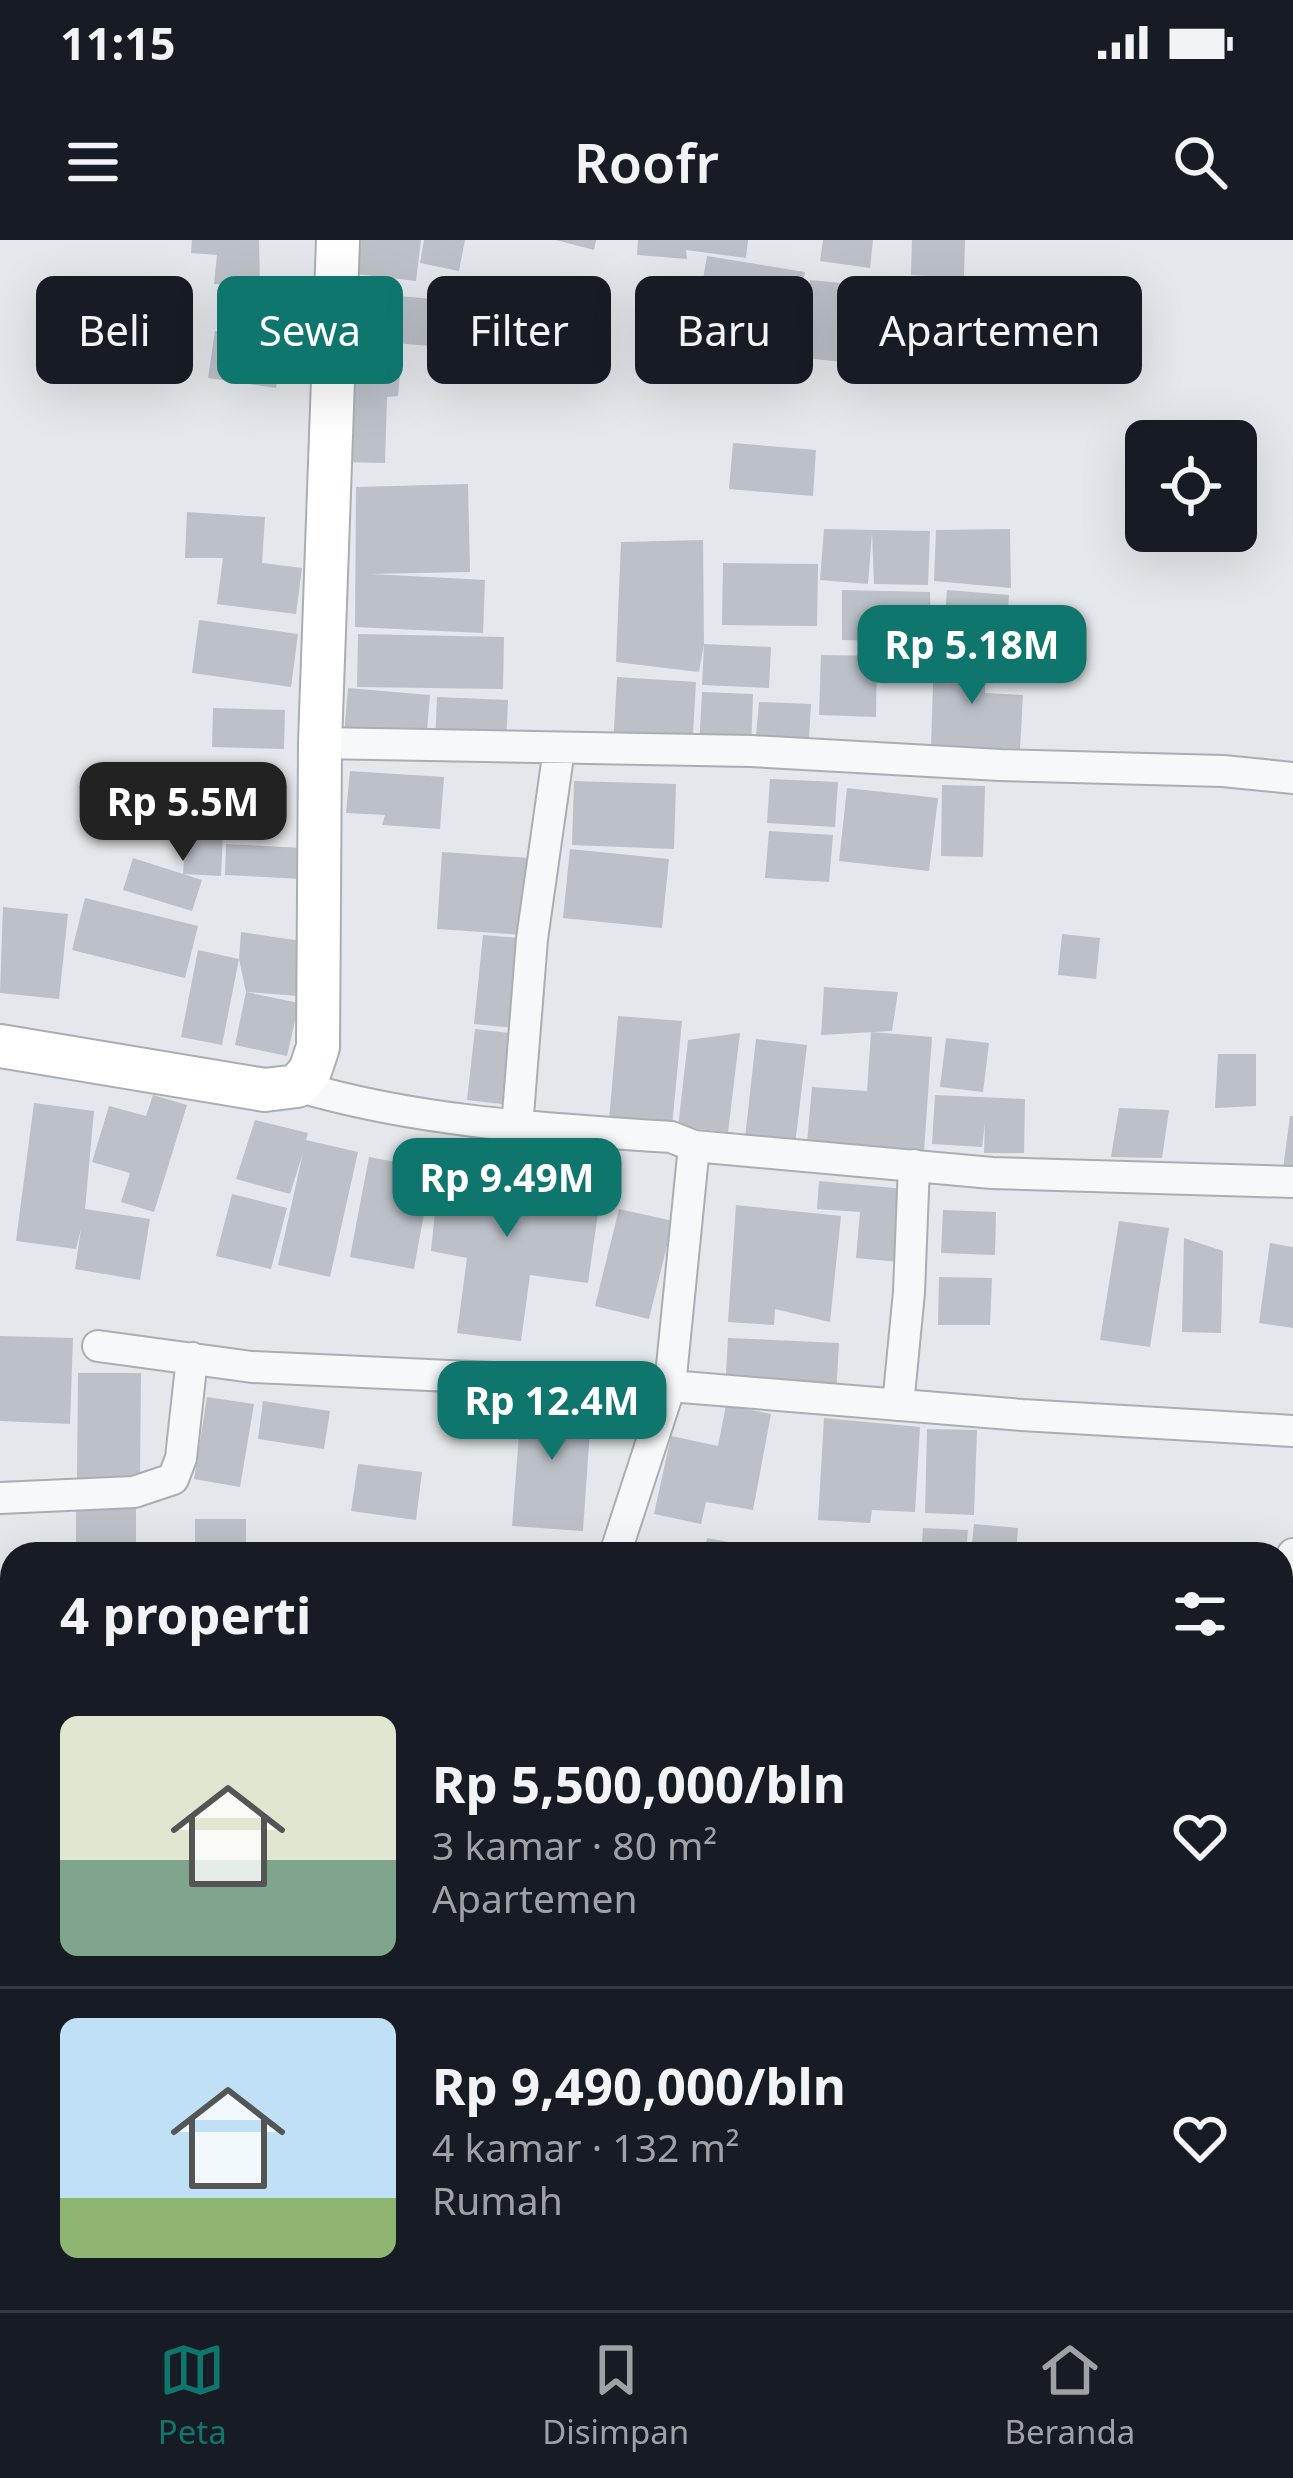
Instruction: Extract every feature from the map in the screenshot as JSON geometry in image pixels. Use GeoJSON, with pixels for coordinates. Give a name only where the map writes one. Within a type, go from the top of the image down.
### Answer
{"type":"FeatureCollection","features":[{"type":"Feature","properties":{"kind":"street"},"geometry":{"type":"LineString","coordinates":[[297,1086],[310,1071],[318,1046],[320,743],[338,240]]}},
{"type":"Feature","properties":{"kind":"street"},"geometry":{"type":"LineString","coordinates":[[320,743],[751,751],[1293,778]]}},
{"type":"Feature","properties":{"kind":"street"},"geometry":{"type":"LineString","coordinates":[[517,1127],[532,939],[559,749]]}},
{"type":"Feature","properties":{"kind":"street"},"geometry":{"type":"LineString","coordinates":[[0,1046],[265,1090],[297,1086],[334,1097],[517,1127],[671,1137],[694,1146],[992,1173],[1293,1183]]}},
{"type":"Feature","properties":{"kind":"street"},"geometry":{"type":"LineString","coordinates":[[619,1542],[670,1386],[694,1146]]}},
{"type":"Feature","properties":{"kind":"street"},"geometry":{"type":"LineString","coordinates":[[898,1405],[914,1166]]}},
{"type":"Feature","properties":{"kind":"street"},"geometry":{"type":"LineString","coordinates":[[98,1346],[275,1368],[670,1386],[1293,1431]]}},
{"type":"Feature","properties":{"kind":"street"},"geometry":{"type":"LineString","coordinates":[[0,1498],[134,1492],[173,1479],[181,1458],[192,1358]]}},
{"type":"Feature","properties":{"kind":"building"},"geometry":{"type":"Polygon","coordinates":[[[192,240],[259,240],[260,276],[217,276],[214,284],[217,255],[191,253],[192,240]]]}},
{"type":"Feature","properties":{"kind":"building"},"geometry":{"type":"Polygon","coordinates":[[[360,240],[421,240],[416,281],[356,274],[360,240]]]}},
{"type":"Feature","properties":{"kind":"building"},"geometry":{"type":"Polygon","coordinates":[[[424,240],[465,240],[459,271],[420,263],[424,240]]]}},
{"type":"Feature","properties":{"kind":"building"},"geometry":{"type":"Polygon","coordinates":[[[556,240],[596,240],[594,250],[556,240]]]}},
{"type":"Feature","properties":{"kind":"building"},"geometry":{"type":"Polygon","coordinates":[[[638,240],[748,240],[746,258],[686,250],[687,259],[637,255],[638,240]]]}},
{"type":"Feature","properties":{"kind":"building"},"geometry":{"type":"Polygon","coordinates":[[[823,240],[873,240],[870,268],[820,261],[823,240]]]}},
{"type":"Feature","properties":{"kind":"building"},"geometry":{"type":"Polygon","coordinates":[[[912,240],[965,240],[964,276],[911,275],[912,240]]]}},
{"type":"Feature","properties":{"kind":"building"},"geometry":{"type":"Polygon","coordinates":[[[707,256],[805,272],[804,276],[704,276],[707,256]]]}},
{"type":"Feature","properties":{"kind":"building"},"geometry":{"type":"Polygon","coordinates":[[[813,280],[837,283],[837,361],[813,359],[813,280]]]}},
{"type":"Feature","properties":{"kind":"building"},"geometry":{"type":"Polygon","coordinates":[[[403,296],[427,298],[427,346],[403,344],[403,296]]]}},
{"type":"Feature","properties":{"kind":"building"},"geometry":{"type":"Polygon","coordinates":[[[215,331],[217,331],[217,379],[208,378],[215,331]]]}},
{"type":"Feature","properties":{"kind":"building"},"geometry":{"type":"Polygon","coordinates":[[[347,384],[399,384],[398,396],[387,397],[385,463],[339,462],[347,384]]]}},
{"type":"Feature","properties":{"kind":"building"},"geometry":{"type":"Polygon","coordinates":[[[733,443],[816,450],[813,496],[729,489],[733,443]]]}},
{"type":"Feature","properties":{"kind":"building"},"geometry":{"type":"Polygon","coordinates":[[[468,484],[470,572],[371,574],[485,580],[483,633],[355,627],[356,487],[468,484]]]}},
{"type":"Feature","properties":{"kind":"building"},"geometry":{"type":"Polygon","coordinates":[[[187,512],[265,517],[262,563],[302,568],[296,614],[217,604],[223,558],[185,558],[187,512]]]}},
{"type":"Feature","properties":{"kind":"building"},"geometry":{"type":"Polygon","coordinates":[[[824,529],[930,531],[928,585],[874,584],[872,533],[868,584],[820,580],[824,529]]]}},
{"type":"Feature","properties":{"kind":"building"},"geometry":{"type":"Polygon","coordinates":[[[1010,529],[1011,588],[934,581],[936,530],[1010,529]]]}},
{"type":"Feature","properties":{"kind":"building"},"geometry":{"type":"Polygon","coordinates":[[[703,540],[704,644],[699,672],[616,662],[621,542],[703,540]]]}},
{"type":"Feature","properties":{"kind":"building"},"geometry":{"type":"Polygon","coordinates":[[[723,563],[818,564],[817,626],[722,625],[723,563]]]}},
{"type":"Feature","properties":{"kind":"building"},"geometry":{"type":"Polygon","coordinates":[[[842,590],[930,592],[931,642],[842,640],[842,590]]]}},
{"type":"Feature","properties":{"kind":"building"},"geometry":{"type":"Polygon","coordinates":[[[947,590],[1009,595],[1005,648],[943,644],[947,590]]]}},
{"type":"Feature","properties":{"kind":"building"},"geometry":{"type":"Polygon","coordinates":[[[199,620],[298,634],[291,687],[192,673],[199,620]]]}},
{"type":"Feature","properties":{"kind":"building"},"geometry":{"type":"Polygon","coordinates":[[[358,634],[504,637],[503,689],[357,687],[358,634]]]}},
{"type":"Feature","properties":{"kind":"building"},"geometry":{"type":"Polygon","coordinates":[[[704,644],[771,647],[769,688],[702,685],[704,644]]]}},
{"type":"Feature","properties":{"kind":"building"},"geometry":{"type":"Polygon","coordinates":[[[821,655],[877,656],[876,717],[819,715],[821,655]]]}},
{"type":"Feature","properties":{"kind":"building"},"geometry":{"type":"Polygon","coordinates":[[[934,655],[985,656],[985,693],[1023,695],[1020,749],[931,746],[934,655]]]}},
{"type":"Feature","properties":{"kind":"building"},"geometry":{"type":"Polygon","coordinates":[[[617,677],[696,682],[692,751],[613,746],[617,677]]]}},
{"type":"Feature","properties":{"kind":"building"},"geometry":{"type":"Polygon","coordinates":[[[348,688],[430,695],[426,742],[344,735],[348,688]]]}},
{"type":"Feature","properties":{"kind":"building"},"geometry":{"type":"Polygon","coordinates":[[[702,692],[753,694],[751,751],[699,749],[702,692]]]}},
{"type":"Feature","properties":{"kind":"building"},"geometry":{"type":"Polygon","coordinates":[[[437,697],[508,700],[506,746],[435,742],[437,697]]]}},
{"type":"Feature","properties":{"kind":"building"},"geometry":{"type":"Polygon","coordinates":[[[759,702],[811,704],[808,755],[755,748],[759,702]]]}},
{"type":"Feature","properties":{"kind":"building"},"geometry":{"type":"Polygon","coordinates":[[[213,708],[285,710],[284,749],[212,747],[213,708]]]}},
{"type":"Feature","properties":{"kind":"building"},"geometry":{"type":"Polygon","coordinates":[[[350,771],[444,777],[440,829],[382,825],[385,815],[346,813],[350,771]]]}},
{"type":"Feature","properties":{"kind":"building"},"geometry":{"type":"Polygon","coordinates":[[[770,779],[838,782],[835,827],[767,823],[770,779]]]}},
{"type":"Feature","properties":{"kind":"building"},"geometry":{"type":"Polygon","coordinates":[[[574,781],[676,784],[674,849],[572,845],[574,781]]]}},
{"type":"Feature","properties":{"kind":"building"},"geometry":{"type":"Polygon","coordinates":[[[942,785],[985,786],[983,857],[941,856],[942,785]]]}},
{"type":"Feature","properties":{"kind":"building"},"geometry":{"type":"Polygon","coordinates":[[[847,788],[938,798],[929,871],[839,861],[847,788]]]}},
{"type":"Feature","properties":{"kind":"building"},"geometry":{"type":"Polygon","coordinates":[[[187,812],[224,813],[221,876],[183,874],[187,812]]]}},
{"type":"Feature","properties":{"kind":"building"},"geometry":{"type":"Polygon","coordinates":[[[769,831],[833,835],[829,882],[765,878],[769,831]]]}},
{"type":"Feature","properties":{"kind":"building"},"geometry":{"type":"Polygon","coordinates":[[[226,844],[304,848],[303,879],[225,875],[226,844]]]}},
{"type":"Feature","properties":{"kind":"building"},"geometry":{"type":"Polygon","coordinates":[[[570,849],[669,859],[662,928],[563,918],[570,849]]]}},
{"type":"Feature","properties":{"kind":"building"},"geometry":{"type":"Polygon","coordinates":[[[442,852],[529,858],[523,935],[437,929],[442,852]]]}},
{"type":"Feature","properties":{"kind":"building"},"geometry":{"type":"Polygon","coordinates":[[[133,858],[202,880],[192,911],[123,890],[133,858]]]}},
{"type":"Feature","properties":{"kind":"building"},"geometry":{"type":"Polygon","coordinates":[[[85,898],[198,926],[185,978],[72,950],[85,898]]]}},
{"type":"Feature","properties":{"kind":"building"},"geometry":{"type":"Polygon","coordinates":[[[3,907],[68,914],[59,999],[0,993],[3,907]]]}},
{"type":"Feature","properties":{"kind":"building"},"geometry":{"type":"Polygon","coordinates":[[[241,932],[308,942],[299,996],[246,992],[239,959],[241,932]]]}},
{"type":"Feature","properties":{"kind":"building"},"geometry":{"type":"Polygon","coordinates":[[[1062,934],[1100,938],[1096,979],[1058,975],[1062,934]]]}},
{"type":"Feature","properties":{"kind":"building"},"geometry":{"type":"Polygon","coordinates":[[[483,935],[532,939],[524,1029],[474,1024],[483,935]]]}},
{"type":"Feature","properties":{"kind":"building"},"geometry":{"type":"Polygon","coordinates":[[[198,950],[239,959],[222,1045],[181,1037],[198,950]]]}},
{"type":"Feature","properties":{"kind":"building"},"geometry":{"type":"Polygon","coordinates":[[[824,987],[898,992],[892,1031],[821,1035],[824,987]]]}},
{"type":"Feature","properties":{"kind":"building"},"geometry":{"type":"Polygon","coordinates":[[[246,992],[299,1003],[287,1056],[235,1045],[246,992]]]}},
{"type":"Feature","properties":{"kind":"building"},"geometry":{"type":"Polygon","coordinates":[[[618,1016],[682,1021],[671,1137],[608,1132],[618,1016]]]}},
{"type":"Feature","properties":{"kind":"building"},"geometry":{"type":"Polygon","coordinates":[[[475,1029],[518,1034],[511,1105],[467,1100],[475,1029]]]}},
{"type":"Feature","properties":{"kind":"building"},"geometry":{"type":"Polygon","coordinates":[[[871,1032],[932,1037],[924,1151],[807,1143],[812,1087],[867,1091],[871,1032]]]}},
{"type":"Feature","properties":{"kind":"building"},"geometry":{"type":"Polygon","coordinates":[[[740,1033],[728,1132],[678,1127],[688,1040],[740,1033]]]}},
{"type":"Feature","properties":{"kind":"building"},"geometry":{"type":"Polygon","coordinates":[[[946,1038],[989,1043],[983,1092],[940,1087],[946,1038]]]}},
{"type":"Feature","properties":{"kind":"building"},"geometry":{"type":"Polygon","coordinates":[[[756,1039],[807,1045],[794,1153],[744,1147],[756,1039]]]}},
{"type":"Feature","properties":{"kind":"building"},"geometry":{"type":"Polygon","coordinates":[[[1218,1054],[1256,1054],[1256,1106],[1215,1108],[1218,1054]]]}},
{"type":"Feature","properties":{"kind":"building"},"geometry":{"type":"Polygon","coordinates":[[[153,1095],[187,1105],[154,1212],[121,1202],[130,1173],[92,1162],[109,1106],[146,1116],[153,1095]]]}},
{"type":"Feature","properties":{"kind":"building"},"geometry":{"type":"Polygon","coordinates":[[[935,1095],[1025,1099],[1024,1153],[984,1153],[985,1123],[982,1147],[932,1144],[935,1095]]]}},
{"type":"Feature","properties":{"kind":"building"},"geometry":{"type":"Polygon","coordinates":[[[34,1103],[94,1111],[85,1209],[150,1219],[140,1280],[75,1269],[81,1229],[76,1249],[16,1241],[34,1103]]]}},
{"type":"Feature","properties":{"kind":"building"},"geometry":{"type":"Polygon","coordinates":[[[1119,1108],[1169,1110],[1162,1158],[1111,1157],[1119,1108]]]}},
{"type":"Feature","properties":{"kind":"building"},"geometry":{"type":"Polygon","coordinates":[[[1293,1116],[1293,1171],[1283,1169],[1293,1116]]]}},
{"type":"Feature","properties":{"kind":"building"},"geometry":{"type":"Polygon","coordinates":[[[255,1120],[308,1133],[306,1140],[358,1152],[330,1277],[278,1265],[303,1153],[290,1194],[236,1179],[255,1120]]]}},
{"type":"Feature","properties":{"kind":"building"},"geometry":{"type":"Polygon","coordinates":[[[442,1142],[471,1146],[490,1178],[541,1184],[540,1191],[600,1199],[588,1283],[530,1275],[521,1341],[457,1333],[467,1258],[431,1251],[442,1142]]]}},
{"type":"Feature","properties":{"kind":"building"},"geometry":{"type":"Polygon","coordinates":[[[369,1157],[432,1169],[414,1269],[350,1257],[369,1157]]]}},
{"type":"Feature","properties":{"kind":"building"},"geometry":{"type":"Polygon","coordinates":[[[819,1181],[905,1189],[910,1263],[856,1258],[860,1212],[817,1209],[819,1181]]]}},
{"type":"Feature","properties":{"kind":"building"},"geometry":{"type":"Polygon","coordinates":[[[232,1194],[287,1208],[271,1269],[216,1256],[232,1194]]]}},
{"type":"Feature","properties":{"kind":"building"},"geometry":{"type":"Polygon","coordinates":[[[736,1205],[841,1216],[830,1322],[775,1309],[774,1325],[728,1322],[736,1205]]]}},
{"type":"Feature","properties":{"kind":"building"},"geometry":{"type":"Polygon","coordinates":[[[619,1209],[673,1221],[649,1319],[595,1306],[619,1209]]]}},
{"type":"Feature","properties":{"kind":"building"},"geometry":{"type":"Polygon","coordinates":[[[943,1210],[996,1212],[995,1255],[941,1253],[943,1210]]]}},
{"type":"Feature","properties":{"kind":"building"},"geometry":{"type":"Polygon","coordinates":[[[1119,1221],[1169,1228],[1150,1347],[1100,1340],[1119,1221]]]}},
{"type":"Feature","properties":{"kind":"building"},"geometry":{"type":"Polygon","coordinates":[[[1184,1238],[1223,1251],[1221,1333],[1182,1332],[1184,1238]]]}},
{"type":"Feature","properties":{"kind":"building"},"geometry":{"type":"Polygon","coordinates":[[[1270,1243],[1293,1247],[1293,1328],[1259,1323],[1270,1243]]]}},
{"type":"Feature","properties":{"kind":"building"},"geometry":{"type":"Polygon","coordinates":[[[939,1277],[992,1278],[990,1325],[938,1325],[939,1277]]]}},
{"type":"Feature","properties":{"kind":"building"},"geometry":{"type":"Polygon","coordinates":[[[0,1336],[73,1338],[70,1424],[0,1421],[0,1336]]]}},
{"type":"Feature","properties":{"kind":"building"},"geometry":{"type":"Polygon","coordinates":[[[728,1338],[839,1343],[836,1395],[725,1389],[728,1338]]]}},
{"type":"Feature","properties":{"kind":"building"},"geometry":{"type":"Polygon","coordinates":[[[78,1373],[141,1373],[140,1479],[77,1478],[78,1373]]]}},
{"type":"Feature","properties":{"kind":"building"},"geometry":{"type":"Polygon","coordinates":[[[522,1395],[592,1400],[583,1531],[512,1526],[522,1395]]]}},
{"type":"Feature","properties":{"kind":"building"},"geometry":{"type":"Polygon","coordinates":[[[207,1397],[254,1404],[240,1487],[194,1479],[207,1397]]]}},
{"type":"Feature","properties":{"kind":"building"},"geometry":{"type":"Polygon","coordinates":[[[263,1401],[330,1411],[324,1449],[258,1439],[263,1401]]]}},
{"type":"Feature","properties":{"kind":"building"},"geometry":{"type":"Polygon","coordinates":[[[726,1405],[771,1414],[753,1510],[706,1502],[701,1524],[654,1514],[671,1436],[718,1446],[726,1405]]]}},
{"type":"Feature","properties":{"kind":"building"},"geometry":{"type":"Polygon","coordinates":[[[824,1418],[920,1427],[915,1512],[872,1510],[870,1523],[818,1520],[824,1418]]]}},
{"type":"Feature","properties":{"kind":"building"},"geometry":{"type":"Polygon","coordinates":[[[927,1429],[977,1430],[974,1515],[925,1513],[927,1429]]]}},
{"type":"Feature","properties":{"kind":"building"},"geometry":{"type":"Polygon","coordinates":[[[358,1464],[422,1472],[416,1520],[351,1511],[358,1464]]]}},
{"type":"Feature","properties":{"kind":"building"},"geometry":{"type":"Polygon","coordinates":[[[76,1507],[136,1508],[136,1542],[76,1542],[76,1507]]]}},
{"type":"Feature","properties":{"kind":"building"},"geometry":{"type":"Polygon","coordinates":[[[195,1519],[246,1519],[246,1542],[195,1542],[195,1519]]]}},
{"type":"Feature","properties":{"kind":"building"},"geometry":{"type":"Polygon","coordinates":[[[974,1524],[1018,1528],[1017,1542],[972,1542],[974,1524]]]}},
{"type":"Feature","properties":{"kind":"building"},"geometry":{"type":"Polygon","coordinates":[[[923,1528],[968,1530],[967,1542],[922,1542],[923,1528]]]}}]}
